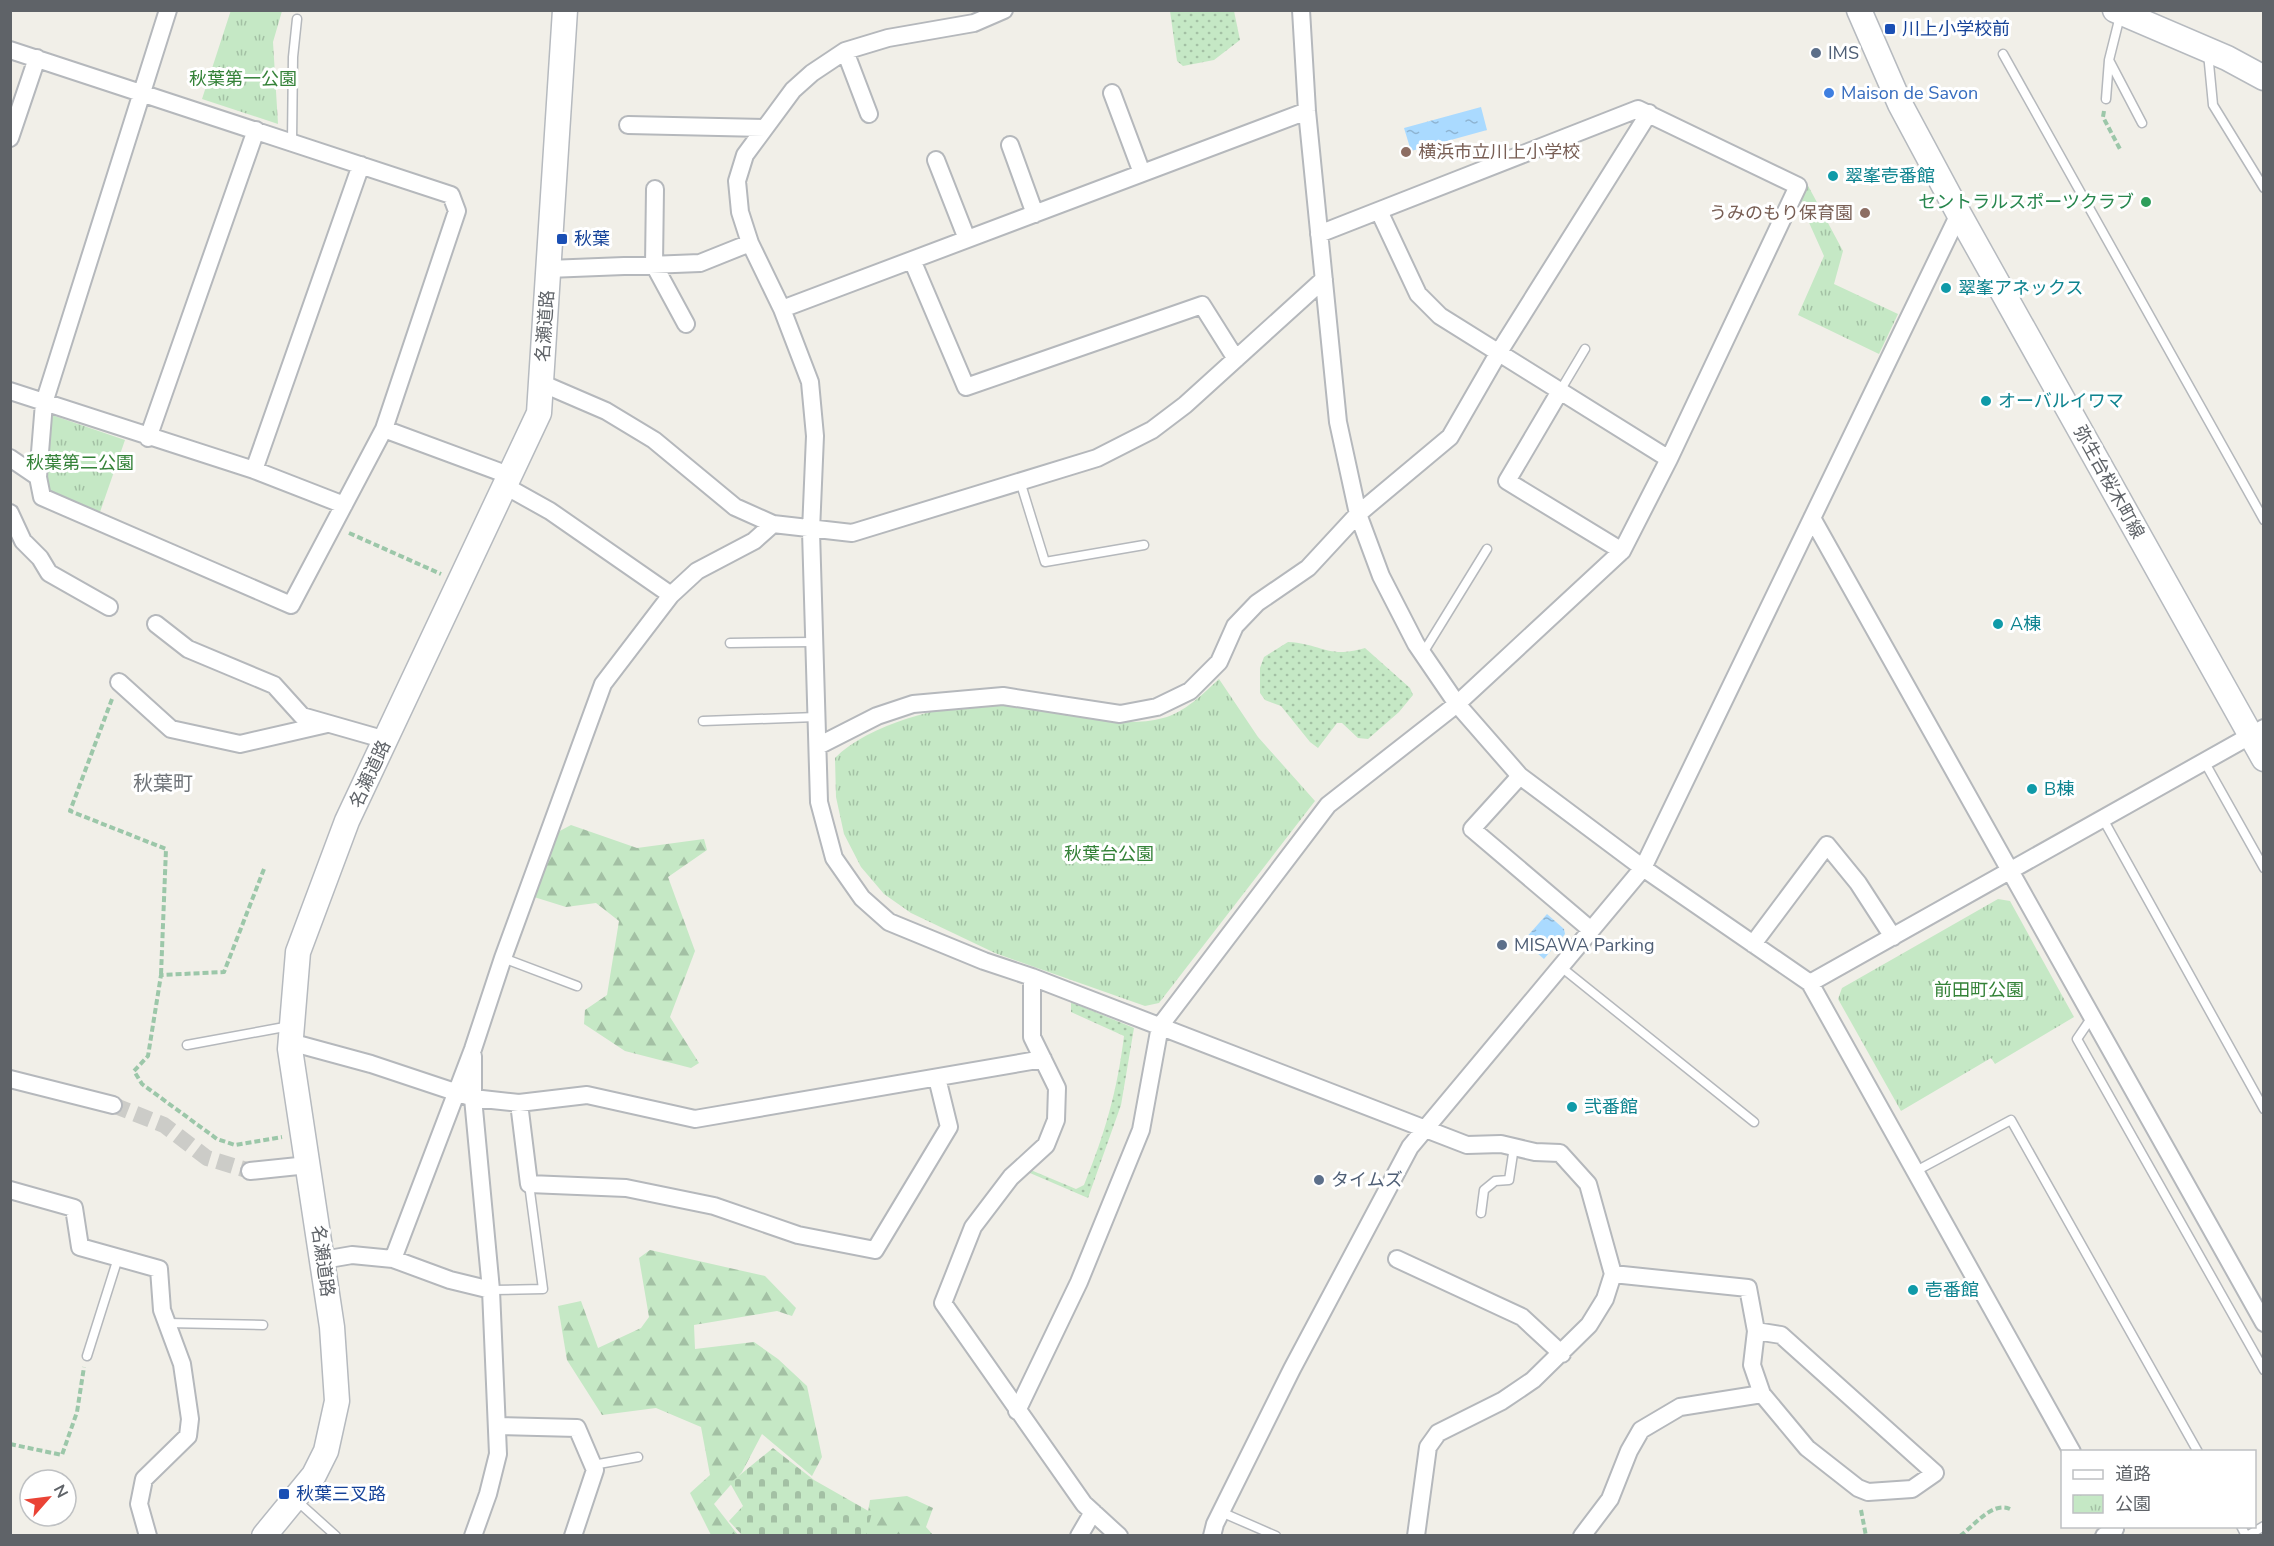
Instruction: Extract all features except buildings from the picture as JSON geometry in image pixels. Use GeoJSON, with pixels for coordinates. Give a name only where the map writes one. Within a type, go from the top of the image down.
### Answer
{"type":"FeatureCollection","features":[{"type":"Feature","properties":{"kind":"street"},"geometry":{"type":"LineString","coordinates":[[10,50],[37,58],[143,93],[256,130],[451,195],[457,211],[384,429],[291,605],[42,497],[38,477],[44,403],[143,93],[168,10]]}},
{"type":"Feature","properties":{"kind":"street","name":"名瀬道路"},"geometry":{"type":"LineString","coordinates":[[264,1536],[314,1475],[326,1451],[338,1401],[335,1351],[291,1034],[298,952],[347,821],[509,481],[539,413],[565,10]]}},
{"type":"Feature","properties":{"kind":"street"},"geometry":{"type":"LineString","coordinates":[[1004,10],[974,23],[888,38],[845,51],[812,73],[793,90],[745,155],[737,181],[740,212],[750,243],[782,309],[810,382],[815,436],[811,531],[819,802],[834,858],[862,898],[889,922],[984,961],[1032,977],[1467,1145],[1501,1144],[1535,1152],[1560,1153],[1588,1184],[1613,1274],[1605,1299],[1589,1325],[1533,1380],[1502,1401],[1438,1433],[1428,1447],[1416,1536]]}},
{"type":"Feature","properties":{"kind":"street"},"geometry":{"type":"LineString","coordinates":[[1301,10],[1307,111],[1338,422],[1358,514],[1381,576],[1423,653],[1457,704],[1520,776],[1643,868],[1810,983],[2071,1450]]}},
{"type":"Feature","properties":{"kind":"street","name":"弥生台桜木町線"},"geometry":{"type":"LineString","coordinates":[[1859,10],[1900,104],[1959,214],[2257,731],[2264,759]]}},
{"type":"Feature","properties":{"kind":"street"},"geometry":{"type":"LineString","coordinates":[[2118,11],[2208,50],[2264,78]]}},
{"type":"Feature","properties":{"kind":"street"},"geometry":{"type":"LineString","coordinates":[[845,51],[869,114]]}},
{"type":"Feature","properties":{"kind":"street"},"geometry":{"type":"LineString","coordinates":[[10,138],[37,58]]}},
{"type":"Feature","properties":{"kind":"street"},"geometry":{"type":"LineString","coordinates":[[1112,93],[1142,173]]}},
{"type":"Feature","properties":{"kind":"street"},"geometry":{"type":"LineString","coordinates":[[1017,1411],[1079,1282],[1141,1130],[1160,1026],[1328,805],[1457,704],[1622,551],[1669,459],[1798,186],[1638,109],[1319,234]]}},
{"type":"Feature","properties":{"kind":"street"},"geometry":{"type":"LineString","coordinates":[[782,309],[1307,111]]}},
{"type":"Feature","properties":{"kind":"street"},"geometry":{"type":"LineString","coordinates":[[818,746],[877,716],[913,705],[954,699],[1003,696],[1120,714],[1156,707],[1190,691],[1219,662],[1235,626],[1257,603],[1308,568],[1358,514],[1450,436],[1499,352],[1649,113]]}},
{"type":"Feature","properties":{"kind":"street"},"geometry":{"type":"LineString","coordinates":[[628,125],[764,128]]}},
{"type":"Feature","properties":{"kind":"street"},"geometry":{"type":"LineString","coordinates":[[148,438],[256,130]]}},
{"type":"Feature","properties":{"kind":"street"},"geometry":{"type":"LineString","coordinates":[[1010,145],[1035,214]]}},
{"type":"Feature","properties":{"kind":"street"},"geometry":{"type":"LineString","coordinates":[[936,160],[967,239]]}},
{"type":"Feature","properties":{"kind":"street"},"geometry":{"type":"LineString","coordinates":[[254,470],[361,165]]}},
{"type":"Feature","properties":{"kind":"street"},"geometry":{"type":"LineString","coordinates":[[655,189],[654,265],[686,324]]}},
{"type":"Feature","properties":{"kind":"street"},"geometry":{"type":"LineString","coordinates":[[1379,211],[1418,294],[1440,316],[1669,459]]}},
{"type":"Feature","properties":{"kind":"street"},"geometry":{"type":"LineString","coordinates":[[1212,1536],[1221,1512],[1292,1369],[1410,1147],[1643,868],[1959,214]]}},
{"type":"Feature","properties":{"kind":"street"},"geometry":{"type":"LineString","coordinates":[[548,269],[700,263],[750,243]]}},
{"type":"Feature","properties":{"kind":"street"},"geometry":{"type":"LineString","coordinates":[[912,260],[966,387],[1202,305],[1236,359]]}},
{"type":"Feature","properties":{"kind":"street"},"geometry":{"type":"LineString","coordinates":[[541,383],[606,411],[654,440],[735,507],[773,525],[811,531],[852,533],[1096,458],[1152,430],[1185,405],[1324,279]]}},
{"type":"Feature","properties":{"kind":"street"},"geometry":{"type":"LineString","coordinates":[[10,391],[148,438],[254,470],[344,505]]}},
{"type":"Feature","properties":{"kind":"street"},"geometry":{"type":"LineString","coordinates":[[1560,391],[1507,481],[1622,551]]}},
{"type":"Feature","properties":{"kind":"street"},"geometry":{"type":"LineString","coordinates":[[384,429],[509,481],[671,595]]}},
{"type":"Feature","properties":{"kind":"street"},"geometry":{"type":"LineString","coordinates":[[10,458],[38,477]]}},
{"type":"Feature","properties":{"kind":"street"},"geometry":{"type":"LineString","coordinates":[[10,513],[23,542],[40,558],[50,573],[109,607]]}},
{"type":"Feature","properties":{"kind":"street"},"geometry":{"type":"LineString","coordinates":[[1812,518],[2264,1323]]}},
{"type":"Feature","properties":{"kind":"street"},"geometry":{"type":"LineString","coordinates":[[393,1259],[473,1049],[503,958],[603,684],[671,595],[697,571],[754,541],[773,525]]}},
{"type":"Feature","properties":{"kind":"street"},"geometry":{"type":"LineString","coordinates":[[156,624],[188,649],[274,685],[302,716],[386,740]]}},
{"type":"Feature","properties":{"kind":"street"},"geometry":{"type":"LineString","coordinates":[[119,682],[171,729],[240,744],[332,723]]}},
{"type":"Feature","properties":{"kind":"street"},"geometry":{"type":"LineString","coordinates":[[1810,983],[2257,731]]}},
{"type":"Feature","properties":{"kind":"street"},"geometry":{"type":"LineString","coordinates":[[1520,776],[1472,829],[1592,930]]}},
{"type":"Feature","properties":{"kind":"street"},"geometry":{"type":"LineString","coordinates":[[1753,944],[1827,845],[1858,883],[1893,937]]}},
{"type":"Feature","properties":{"kind":"street"},"geometry":{"type":"LineString","coordinates":[[1032,977],[1032,1037],[1057,1088],[1056,1120],[1046,1145],[1011,1177],[973,1227],[944,1303],[1017,1411],[1093,1512],[1119,1536]]}},
{"type":"Feature","properties":{"kind":"street"},"geometry":{"type":"LineString","coordinates":[[291,1034],[473,1098],[519,1103],[587,1095],[695,1119],[1043,1059]]}},
{"type":"Feature","properties":{"kind":"street"},"geometry":{"type":"LineString","coordinates":[[473,1049],[473,1098],[491,1290],[498,1454],[488,1494],[473,1536]]}},
{"type":"Feature","properties":{"kind":"street"},"geometry":{"type":"LineString","coordinates":[[519,1103],[529,1184],[626,1188],[714,1206],[798,1235],[875,1250],[949,1127],[937,1078]]}},
{"type":"Feature","properties":{"kind":"street"},"geometry":{"type":"LineString","coordinates":[[10,1079],[113,1105]]}},
{"type":"Feature","properties":{"kind":"street"},"geometry":{"type":"LineString","coordinates":[[250,1171],[308,1165]]}},
{"type":"Feature","properties":{"kind":"street"},"geometry":{"type":"LineString","coordinates":[[10,1190],[74,1208],[80,1247],[159,1269],[162,1310],[182,1364],[190,1419],[188,1437],[144,1479],[139,1504],[148,1536]]}},
{"type":"Feature","properties":{"kind":"street"},"geometry":{"type":"LineString","coordinates":[[323,1260],[352,1255],[393,1259],[450,1280],[491,1290]]}},
{"type":"Feature","properties":{"kind":"street"},"geometry":{"type":"LineString","coordinates":[[1397,1259],[1522,1317],[1562,1354]]}},
{"type":"Feature","properties":{"kind":"street"},"geometry":{"type":"LineString","coordinates":[[1613,1274],[1748,1288],[1756,1331],[1752,1365],[1762,1394],[1807,1448],[1858,1488],[1868,1492],[1912,1489],[1935,1473],[1781,1335],[1756,1331]]}},
{"type":"Feature","properties":{"kind":"street"},"geometry":{"type":"LineString","coordinates":[[1582,1536],[1610,1499],[1629,1451],[1641,1430],[1680,1407],[1762,1394]]}},
{"type":"Feature","properties":{"kind":"street"},"geometry":{"type":"LineString","coordinates":[[497,1426],[578,1428],[595,1470],[573,1536]]}},
{"type":"Feature","properties":{"kind":"street"},"geometry":{"type":"LineString","coordinates":[[1079,1536],[1093,1512]]}},
{"type":"Feature","properties":{"kind":"lane"},"geometry":{"type":"LineString","coordinates":[[2106,99],[2109,60],[2118,11]]}},
{"type":"Feature","properties":{"kind":"lane"},"geometry":{"type":"LineString","coordinates":[[292,142],[293,57],[297,20]]}},
{"type":"Feature","properties":{"kind":"lane"},"geometry":{"type":"LineString","coordinates":[[2208,50],[2213,105],[2264,188]]}},
{"type":"Feature","properties":{"kind":"lane"},"geometry":{"type":"LineString","coordinates":[[2003,54],[2264,520]]}},
{"type":"Feature","properties":{"kind":"lane"},"geometry":{"type":"LineString","coordinates":[[2109,60],[2142,123]]}},
{"type":"Feature","properties":{"kind":"lane"},"geometry":{"type":"LineString","coordinates":[[1560,391],[1585,349]]}},
{"type":"Feature","properties":{"kind":"lane"},"geometry":{"type":"LineString","coordinates":[[1020,481],[1045,562],[1144,544]]}},
{"type":"Feature","properties":{"kind":"lane"},"geometry":{"type":"LineString","coordinates":[[1423,653],[1487,549]]}},
{"type":"Feature","properties":{"kind":"lane"},"geometry":{"type":"LineString","coordinates":[[730,643],[814,642]]}},
{"type":"Feature","properties":{"kind":"lane"},"geometry":{"type":"LineString","coordinates":[[703,721],[816,717]]}},
{"type":"Feature","properties":{"kind":"lane"},"geometry":{"type":"LineString","coordinates":[[2204,761],[2264,868]]}},
{"type":"Feature","properties":{"kind":"lane"},"geometry":{"type":"LineString","coordinates":[[2103,819],[2264,1109]]}},
{"type":"Feature","properties":{"kind":"lane"},"geometry":{"type":"LineString","coordinates":[[503,958],[577,986]]}},
{"type":"Feature","properties":{"kind":"lane"},"geometry":{"type":"LineString","coordinates":[[1561,967],[1754,1122]]}},
{"type":"Feature","properties":{"kind":"lane"},"geometry":{"type":"LineString","coordinates":[[2092,1017],[2077,1039],[2264,1370]]}},
{"type":"Feature","properties":{"kind":"lane"},"geometry":{"type":"LineString","coordinates":[[187,1045],[291,1034]]}},
{"type":"Feature","properties":{"kind":"lane"},"geometry":{"type":"LineString","coordinates":[[1916,1171],[2011,1120],[2197,1450]]}},
{"type":"Feature","properties":{"kind":"lane"},"geometry":{"type":"LineString","coordinates":[[1481,1213],[1484,1190],[1495,1181],[1509,1180],[1514,1147]]}},
{"type":"Feature","properties":{"kind":"lane"},"geometry":{"type":"LineString","coordinates":[[491,1290],[543,1289],[529,1184]]}},
{"type":"Feature","properties":{"kind":"lane"},"geometry":{"type":"LineString","coordinates":[[87,1356],[118,1258]]}},
{"type":"Feature","properties":{"kind":"lane"},"geometry":{"type":"LineString","coordinates":[[167,1323],[263,1325]]}},
{"type":"Feature","properties":{"kind":"lane"},"geometry":{"type":"LineString","coordinates":[[593,1465],[638,1457]]}},
{"type":"Feature","properties":{"kind":"lane"},"geometry":{"type":"LineString","coordinates":[[294,1499],[336,1536]]}},
{"type":"Feature","properties":{"kind":"lane"},"geometry":{"type":"LineString","coordinates":[[1221,1512],[1276,1536]]}},
{"type":"Feature","properties":{"kind":"lane"},"geometry":{"type":"LineString","coordinates":[[2247,1536],[2264,1526]]}},
{"type":"Feature","properties":{"kind":"path"},"geometry":{"type":"LineString","coordinates":[[2106,99],[2103,117],[2121,151]]}},
{"type":"Feature","properties":{"kind":"path"},"geometry":{"type":"LineString","coordinates":[[333,526],[460,583]]}},
{"type":"Feature","properties":{"kind":"path"},"geometry":{"type":"LineString","coordinates":[[119,682],[70,811],[166,849],[161,975],[148,1056],[134,1071],[136,1077],[163,1100],[217,1139],[235,1145],[260,1142]]}},
{"type":"Feature","properties":{"kind":"path"},"geometry":{"type":"LineString","coordinates":[[161,975],[224,972],[264,869]]}},
{"type":"Feature","properties":{"kind":"path"},"geometry":{"type":"LineString","coordinates":[[10,1444],[62,1455],[77,1412],[87,1356]]}},
{"type":"Feature","properties":{"kind":"path"},"geometry":{"type":"LineString","coordinates":[[1960,1536],[1994,1507],[2002,1505],[2010,1509]]}},
{"type":"Feature","properties":{"kind":"green space","name":"秋葉第一公園"},"geometry":{"type":"Polygon","coordinates":[[[231,10],[282,11],[273,42],[278,124],[202,99],[231,10]]]}},
{"type":"Feature","properties":{"kind":"green space"},"geometry":{"type":"Polygon","coordinates":[[[1170,11],[1234,11],[1240,40],[1214,60],[1183,66],[1177,61],[1170,11]]]}},
{"type":"Feature","properties":{"kind":"green space"},"geometry":{"type":"Polygon","coordinates":[[[1805,180],[1843,251],[1834,284],[1898,314],[1879,354],[1798,315],[1824,256],[1798,198],[1805,180]]]}},
{"type":"Feature","properties":{"kind":"green space","name":"秋葉第二公園"},"geometry":{"type":"Polygon","coordinates":[[[46,413],[125,440],[100,512],[48,491],[46,413]]]}},
{"type":"Feature","properties":{"kind":"green space"},"geometry":{"type":"Polygon","coordinates":[[[1288,642],[1342,652],[1365,648],[1410,688],[1413,695],[1399,712],[1368,739],[1358,738],[1342,723],[1337,723],[1318,748],[1310,742],[1281,706],[1265,700],[1260,693],[1260,668],[1264,657],[1288,642]]]}},
{"type":"Feature","properties":{"kind":"green space","name":"秋葉台公園"},"geometry":{"type":"Polygon","coordinates":[[[1219,679],[1258,737],[1315,801],[1159,1003],[1145,1006],[995,953],[911,913],[884,894],[861,867],[844,834],[836,797],[835,758],[849,746],[887,726],[930,712],[992,704],[1026,707],[1116,722],[1147,721],[1178,712],[1219,679]]]}},
{"type":"Feature","properties":{"kind":"green space"},"geometry":{"type":"Polygon","coordinates":[[[571,825],[637,848],[704,839],[707,850],[668,877],[695,951],[670,1017],[699,1063],[691,1068],[625,1051],[584,1024],[585,1010],[607,995],[619,921],[596,903],[566,907],[534,897],[556,833],[571,825]]]}},
{"type":"Feature","properties":{"kind":"green space","name":"前田町公園"},"geometry":{"type":"Polygon","coordinates":[[[1998,899],[2010,901],[2074,1017],[1995,1064],[1991,1058],[1901,1111],[1838,999],[1842,988],[1998,899]]]}},
{"type":"Feature","properties":{"kind":"green space"},"geometry":{"type":"Polygon","coordinates":[[[1071,1002],[1134,1028],[1121,1105],[1088,1198],[1023,1170],[1026,1168],[1076,1189],[1084,1185],[1109,1112],[1118,1076],[1124,1036],[1071,1012],[1071,1002]]]}},
{"type":"Feature","properties":{"kind":"green space"},"geometry":{"type":"Polygon","coordinates":[[[650,1250],[765,1276],[796,1308],[792,1316],[777,1311],[694,1325],[695,1349],[754,1342],[778,1359],[807,1386],[822,1457],[812,1476],[762,1434],[742,1472],[714,1504],[738,1535],[711,1535],[690,1493],[710,1475],[701,1427],[656,1408],[602,1415],[567,1360],[558,1306],[581,1301],[598,1348],[641,1328],[649,1317],[639,1258],[650,1250]]]}},
{"type":"Feature","properties":{"kind":"green space"},"geometry":{"type":"Polygon","coordinates":[[[773,1448],[814,1480],[872,1513],[866,1535],[742,1535],[729,1521],[743,1506],[730,1483],[773,1448]]]}},
{"type":"Feature","properties":{"kind":"green space"},"geometry":{"type":"Polygon","coordinates":[[[907,1496],[933,1508],[926,1527],[933,1535],[864,1536],[870,1500],[907,1496]]]}},
{"type":"Feature","properties":{"kind":"water"},"geometry":{"type":"Polygon","coordinates":[[[1481,107],[1487,130],[1411,151],[1404,128],[1481,107]]]}},
{"type":"Feature","properties":{"kind":"water"},"geometry":{"type":"Polygon","coordinates":[[[1547,914],[1564,929],[1565,934],[1544,959],[1523,941],[1547,914]]]}},
{"type":"Feature","properties":{"kind":"tunnel"},"geometry":{"type":"LineString","coordinates":[[113,1105],[164,1125],[207,1158],[250,1171]]}},
{"type":"Feature","properties":{"kind":"place","name":"川上小学校前"},"geometry":{"type":"Point","coordinates":[1890,29]}},
{"type":"Feature","properties":{"kind":"place","name":"IMS"},"geometry":{"type":"Point","coordinates":[1816,53]}},
{"type":"Feature","properties":{"kind":"place","name":"Maison de Savon"},"geometry":{"type":"Point","coordinates":[1829,93]}},
{"type":"Feature","properties":{"kind":"place","name":"横浜市立川上小学校"},"geometry":{"type":"Point","coordinates":[1406,152]}},
{"type":"Feature","properties":{"kind":"place","name":"翠峯壱番館"},"geometry":{"type":"Point","coordinates":[1833,176]}},
{"type":"Feature","properties":{"kind":"place","name":"セントラルスポーツクラブ"},"geometry":{"type":"Point","coordinates":[2146,202]}},
{"type":"Feature","properties":{"kind":"place","name":"うみのもり保育園"},"geometry":{"type":"Point","coordinates":[1865,213]}},
{"type":"Feature","properties":{"kind":"place","name":"秋葉"},"geometry":{"type":"Point","coordinates":[562,239]}},
{"type":"Feature","properties":{"kind":"place","name":"翠峯アネックス"},"geometry":{"type":"Point","coordinates":[1946,288]}},
{"type":"Feature","properties":{"kind":"place","name":"オーバルイワマ"},"geometry":{"type":"Point","coordinates":[1986,401]}},
{"type":"Feature","properties":{"kind":"place","name":"A棟"},"geometry":{"type":"Point","coordinates":[1998,624]}},
{"type":"Feature","properties":{"kind":"place","name":"B棟"},"geometry":{"type":"Point","coordinates":[2032,789]}},
{"type":"Feature","properties":{"kind":"place","name":"MISAWA Parking"},"geometry":{"type":"Point","coordinates":[1502,945]}},
{"type":"Feature","properties":{"kind":"place","name":"弐番館"},"geometry":{"type":"Point","coordinates":[1572,1107]}},
{"type":"Feature","properties":{"kind":"place","name":"タイムズ"},"geometry":{"type":"Point","coordinates":[1319,1180]}},
{"type":"Feature","properties":{"kind":"place","name":"壱番館"},"geometry":{"type":"Point","coordinates":[1913,1290]}},
{"type":"Feature","properties":{"kind":"place","name":"秋葉三叉路"},"geometry":{"type":"Point","coordinates":[284,1494]}},
{"type":"Feature","properties":{"kind":"district","name":"秋葉町"},"geometry":{"type":"Point","coordinates":[163,783]}}]}
